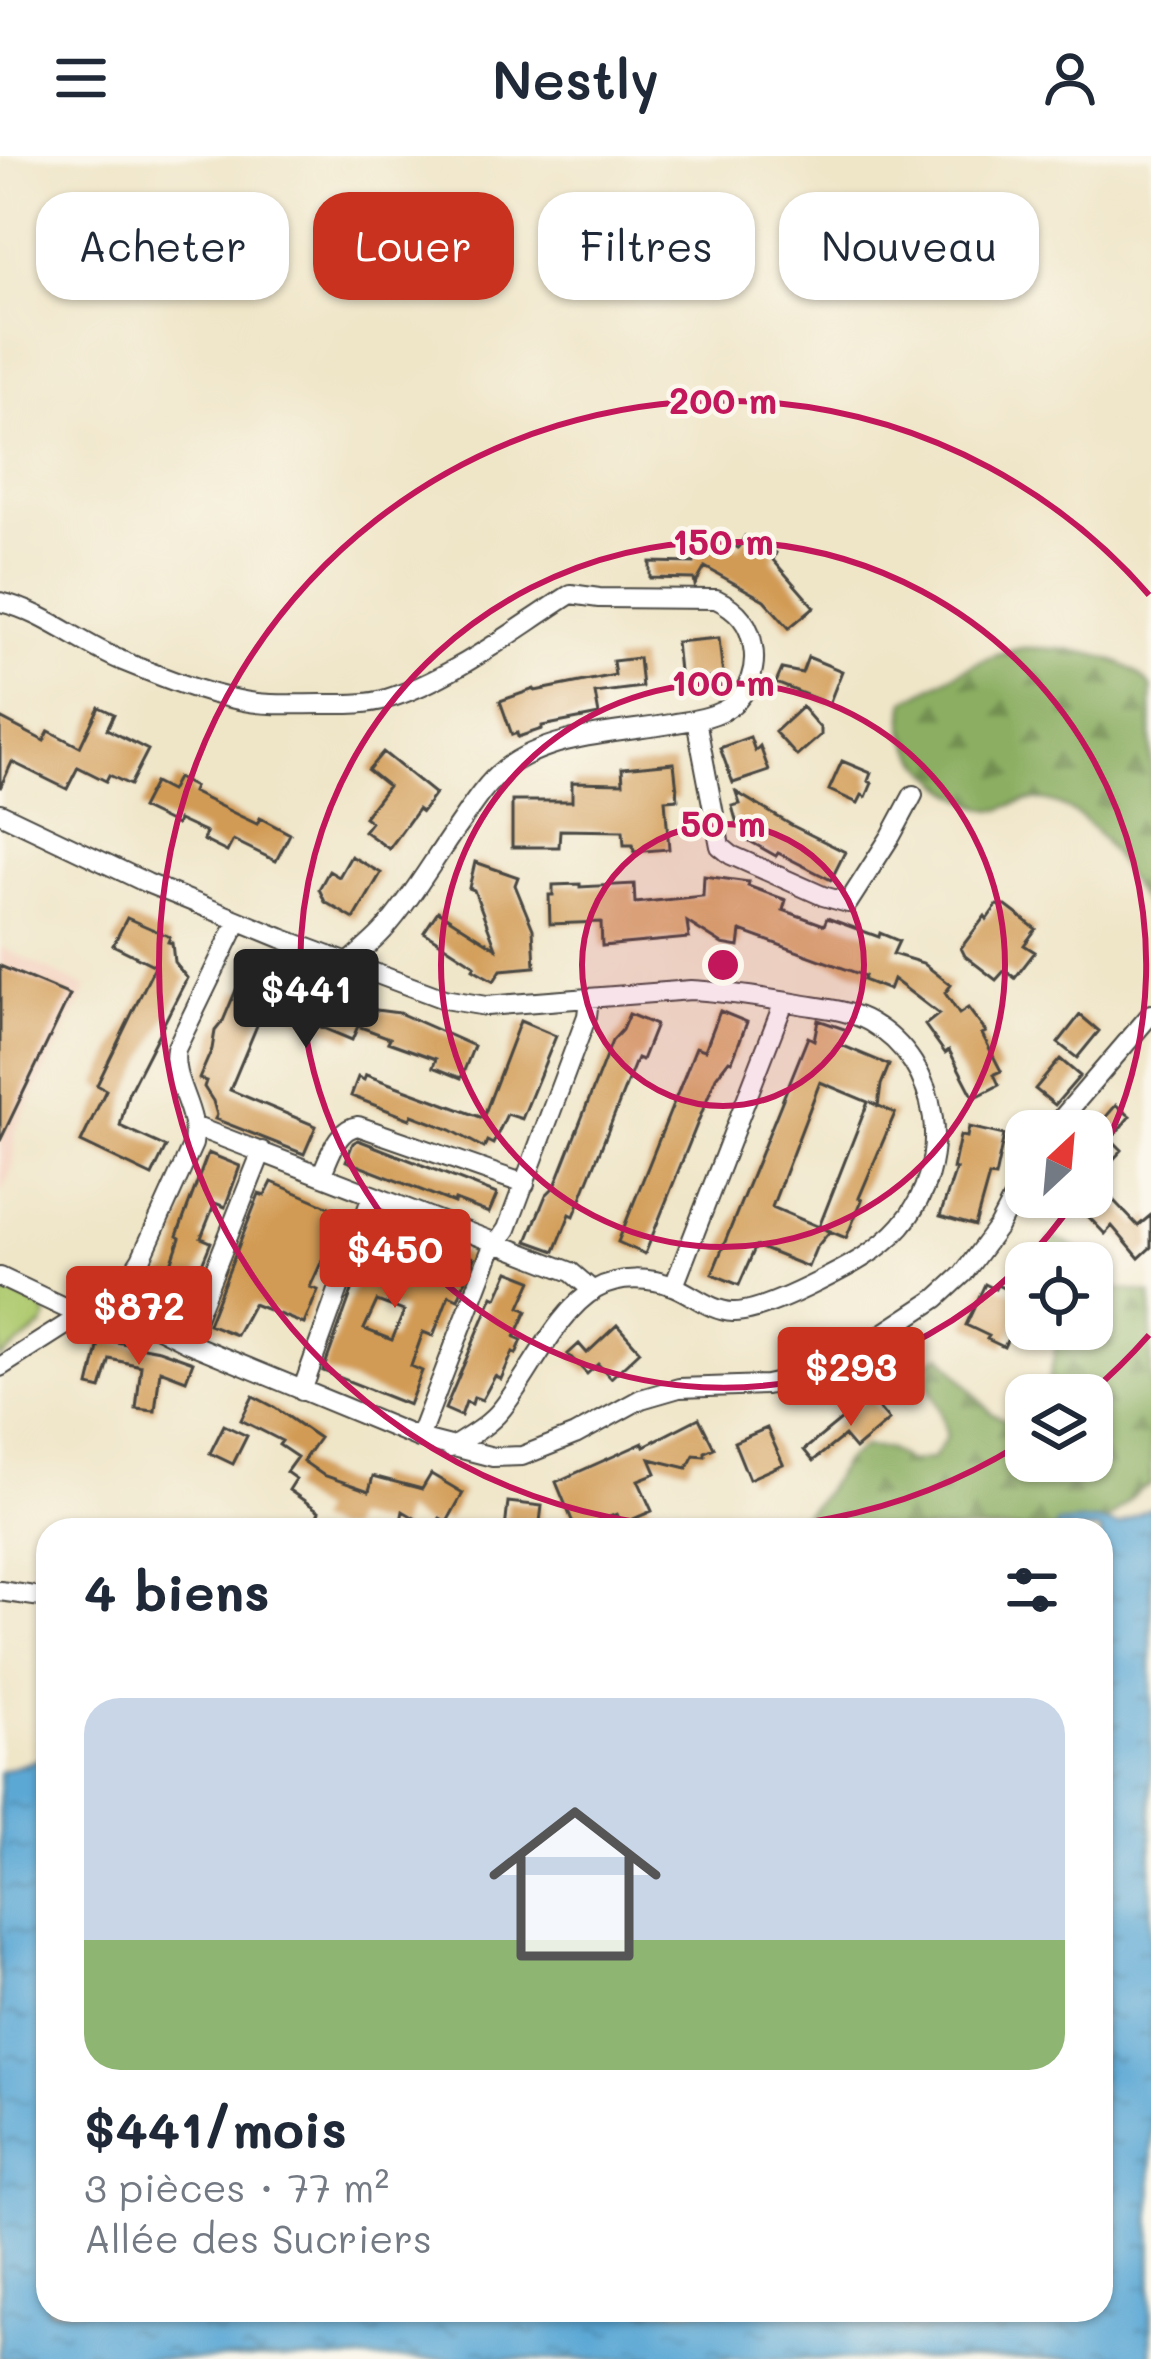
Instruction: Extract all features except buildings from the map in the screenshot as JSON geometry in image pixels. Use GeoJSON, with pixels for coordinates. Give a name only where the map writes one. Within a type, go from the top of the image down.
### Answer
{"type":"FeatureCollection","features":[{"type":"Feature","properties":{"kind":"street"},"geometry":{"type":"LineString","coordinates":[[0,602],[46,621],[99,652],[179,683],[239,700],[329,704],[384,700],[439,677],[571,594],[716,599],[743,619],[755,658],[744,693],[734,704],[696,720],[564,741],[502,770],[383,931],[349,963]]}},
{"type":"Feature","properties":{"kind":"street"},"geometry":{"type":"LineString","coordinates":[[696,720],[720,846],[731,855],[848,904],[913,795]]}},
{"type":"Feature","properties":{"kind":"street"},"geometry":{"type":"LineString","coordinates":[[0,813],[238,921],[444,998],[486,1006],[692,990],[844,1012],[884,1030],[909,1058],[926,1086],[935,1120],[934,1158],[925,1189],[899,1228],[870,1254],[815,1284],[752,1309],[731,1312],[644,1278],[592,1290],[572,1307],[499,1413],[451,1448]]}},
{"type":"Feature","properties":{"kind":"street"},"geometry":{"type":"LineString","coordinates":[[0,1367],[69,1323],[76,1313],[105,1301],[141,1259],[193,1144],[196,1127],[174,1061],[176,1049],[238,921]]}},
{"type":"Feature","properties":{"kind":"street"},"geometry":{"type":"LineString","coordinates":[[419,1438],[490,1253],[507,1229],[525,1184],[587,1016],[589,999]]}},
{"type":"Feature","properties":{"kind":"street"},"geometry":{"type":"LineString","coordinates":[[674,1286],[784,1002]]}},
{"type":"Feature","properties":{"kind":"street"},"geometry":{"type":"LineString","coordinates":[[1070,1110],[1151,1014]]}},
{"type":"Feature","properties":{"kind":"street"},"geometry":{"type":"LineString","coordinates":[[321,1175],[340,1135],[358,1126],[525,1184]]}},
{"type":"Feature","properties":{"kind":"street"},"geometry":{"type":"LineString","coordinates":[[196,1127],[571,1271],[592,1290]]}},
{"type":"Feature","properties":{"kind":"street"},"geometry":{"type":"LineString","coordinates":[[186,1342],[262,1151]]}},
{"type":"Feature","properties":{"kind":"street"},"geometry":{"type":"LineString","coordinates":[[302,1391],[372,1196]]}},
{"type":"Feature","properties":{"kind":"street"},"geometry":{"type":"LineString","coordinates":[[105,1301],[186,1342],[419,1438],[493,1457],[522,1456],[575,1435],[640,1399],[679,1388],[766,1384],[808,1376],[837,1364],[937,1298],[963,1274],[1005,1214]]}},
{"type":"Feature","properties":{"kind":"street"},"geometry":{"type":"LineString","coordinates":[[0,1277],[76,1313]]}},
{"type":"Feature","properties":{"kind":"street"},"geometry":{"type":"LineString","coordinates":[[0,1592],[36,1596]]}},
{"type":"Feature","properties":{"kind":"shaded area"},"geometry":{"type":"Polygon","coordinates":[[[0,947],[87,988],[14,1133],[14,1164],[3,1191],[0,1191],[0,947]]]}},
{"type":"Feature","properties":{"kind":"green space"},"geometry":{"type":"Polygon","coordinates":[[[1022,648],[1110,659],[1151,688],[1151,913],[1106,844],[1084,820],[1045,801],[1024,801],[1000,810],[971,803],[928,770],[909,742],[904,729],[905,701],[976,663],[1022,648]]]}},
{"type":"Feature","properties":{"kind":"green space"},"geometry":{"type":"Polygon","coordinates":[[[0,1287],[42,1307],[47,1317],[43,1326],[0,1359],[0,1287]]]}},
{"type":"Feature","properties":{"kind":"green space"},"geometry":{"type":"Polygon","coordinates":[[[1113,1288],[1151,1294],[1151,1485],[1140,1489],[1110,1518],[798,1518],[816,1502],[844,1461],[864,1447],[887,1449],[909,1462],[933,1459],[947,1436],[919,1365],[942,1355],[991,1413],[1005,1420],[1005,1482],[1113,1482],[1113,1374],[1050,1374],[1056,1350],[1113,1350],[1113,1288]]]}},
{"type":"Feature","properties":{"kind":"water"},"geometry":{"type":"Polygon","coordinates":[[[1151,1507],[1151,2359],[0,2359],[0,1772],[36,1760],[36,2322],[1113,2322],[1113,1524],[1151,1507]]]}}]}
